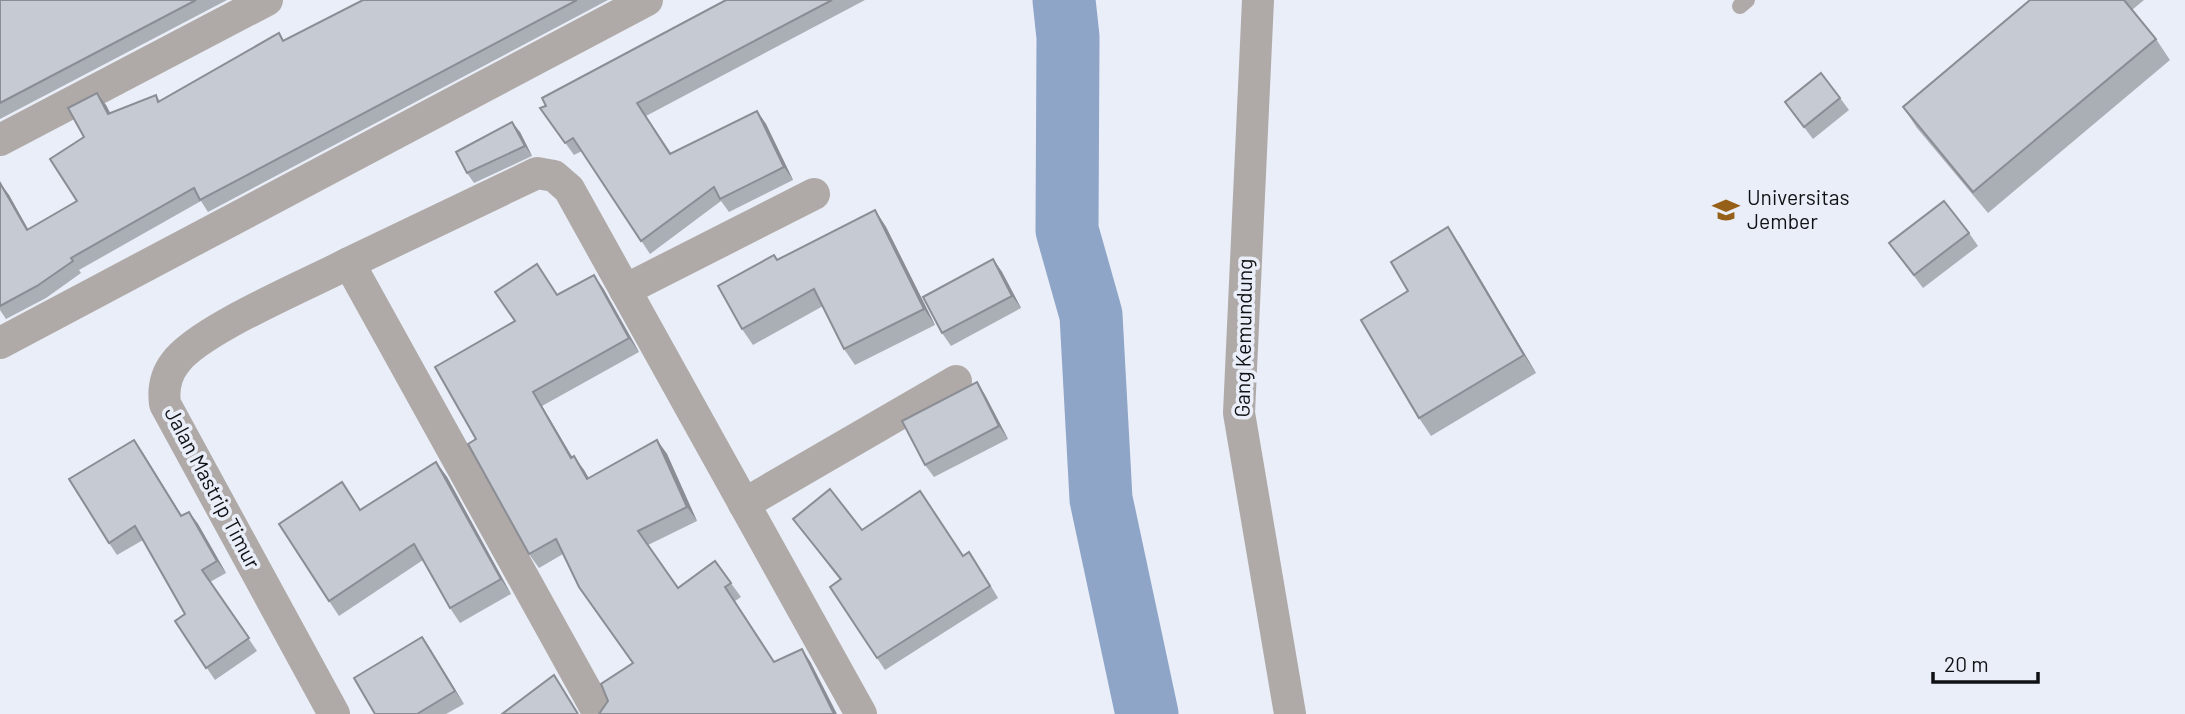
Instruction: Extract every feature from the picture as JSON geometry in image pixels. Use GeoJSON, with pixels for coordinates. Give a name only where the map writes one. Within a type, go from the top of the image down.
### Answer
{"type":"FeatureCollection","features":[{"type":"Feature","properties":{"kind":"street"},"geometry":{"type":"LineString","coordinates":[[0,140],[267,0]]}},
{"type":"Feature","properties":{"kind":"street"},"geometry":{"type":"LineString","coordinates":[[0,343],[647,0]]}},
{"type":"Feature","properties":{"kind":"street","name":"Gang Kemundung"},"geometry":{"type":"LineString","coordinates":[[1258,0],[1239,413],[1290,714]]}},
{"type":"Feature","properties":{"kind":"street","name":"Jalan Mastrip Timur"},"geometry":{"type":"LineString","coordinates":[[334,714],[165,404],[164,387],[174,363],[196,343],[349,263],[532,175],[544,173],[559,179],[569,189],[625,290]]}},
{"type":"Feature","properties":{"kind":"street"},"geometry":{"type":"LineString","coordinates":[[814,194],[625,290],[861,714]]}},
{"type":"Feature","properties":{"kind":"street"},"geometry":{"type":"LineString","coordinates":[[349,263],[599,714]]}},
{"type":"Feature","properties":{"kind":"street"},"geometry":{"type":"LineString","coordinates":[[744,504],[956,381]]}},
{"type":"Feature","properties":{"kind":"building"},"geometry":{"type":"Polygon","coordinates":[[[0,0],[196,0],[0,103],[0,0]]]}},
{"type":"Feature","properties":{"kind":"building"},"geometry":{"type":"Polygon","coordinates":[[[363,0],[577,0],[200,200],[194,188],[71,258],[73,261],[37,286],[0,306],[0,183],[27,230],[77,201],[50,159],[84,137],[68,108],[97,93],[108,114],[156,95],[158,102],[279,33],[283,41],[363,0]]]}},
{"type":"Feature","properties":{"kind":"building"},"geometry":{"type":"Polygon","coordinates":[[[726,0],[832,0],[637,103],[670,154],[757,111],[784,167],[720,199],[714,187],[641,241],[573,138],[565,143],[540,108],[546,106],[542,98],[726,0]]]}},
{"type":"Feature","properties":{"kind":"building"},"geometry":{"type":"Polygon","coordinates":[[[2030,0],[2124,0],[2156,39],[1973,192],[1903,107],[2030,0]]]}},
{"type":"Feature","properties":{"kind":"building"},"geometry":{"type":"Polygon","coordinates":[[[1821,73],[1840,98],[1804,127],[1785,102],[1821,73]]]}},
{"type":"Feature","properties":{"kind":"building"},"geometry":{"type":"Polygon","coordinates":[[[512,122],[525,146],[467,173],[456,152],[512,122]]]}},
{"type":"Feature","properties":{"kind":"building"},"geometry":{"type":"Polygon","coordinates":[[[1944,201],[1969,233],[1914,275],[1889,243],[1944,201]]]}},
{"type":"Feature","properties":{"kind":"building"},"geometry":{"type":"Polygon","coordinates":[[[875,210],[924,309],[844,349],[814,289],[742,329],[718,286],[774,255],[777,260],[875,210]]]}},
{"type":"Feature","properties":{"kind":"building"},"geometry":{"type":"Polygon","coordinates":[[[1448,227],[1524,355],[1419,418],[1361,320],[1408,291],[1391,262],[1448,227]]]}},
{"type":"Feature","properties":{"kind":"building"},"geometry":{"type":"Polygon","coordinates":[[[993,259],[1012,296],[942,333],[923,297],[993,259]]]}},
{"type":"Feature","properties":{"kind":"building"},"geometry":{"type":"Polygon","coordinates":[[[537,264],[557,295],[594,275],[629,338],[533,392],[571,458],[574,456],[587,479],[657,440],[687,507],[638,531],[678,588],[715,561],[731,583],[725,587],[774,662],[802,649],[834,714],[599,714],[608,701],[601,684],[633,663],[579,587],[556,539],[529,554],[468,444],[476,439],[435,367],[515,321],[495,292],[537,264]]]}},
{"type":"Feature","properties":{"kind":"building"},"geometry":{"type":"Polygon","coordinates":[[[977,382],[999,426],[925,465],[902,421],[977,382]]]}},
{"type":"Feature","properties":{"kind":"building"},"geometry":{"type":"Polygon","coordinates":[[[134,440],[181,516],[189,512],[217,561],[202,570],[249,638],[206,668],[175,621],[185,614],[135,526],[109,543],[69,479],[134,440]]]}},
{"type":"Feature","properties":{"kind":"building"},"geometry":{"type":"Polygon","coordinates":[[[436,462],[501,579],[450,608],[414,544],[329,601],[279,524],[342,482],[360,510],[436,462]]]}},
{"type":"Feature","properties":{"kind":"building"},"geometry":{"type":"Polygon","coordinates":[[[830,489],[862,530],[920,491],[963,556],[969,552],[990,586],[877,658],[830,587],[841,579],[793,519],[830,489]]]}},
{"type":"Feature","properties":{"kind":"building"},"geometry":{"type":"Polygon","coordinates":[[[422,637],[455,691],[417,714],[375,714],[354,678],[422,637]]]}},
{"type":"Feature","properties":{"kind":"building"},"geometry":{"type":"Polygon","coordinates":[[[554,675],[578,714],[502,714],[554,675]]]}},
{"type":"Feature","properties":{"kind":"waterway"},"geometry":{"type":"LineString","coordinates":[[1064,0],[1068,37],[1067,230],[1091,315],[1101,499],[1147,714]]}},
{"type":"Feature","properties":{"kind":"place","name":"Universitas Jember"},"geometry":{"type":"Point","coordinates":[1726,210]}}]}
